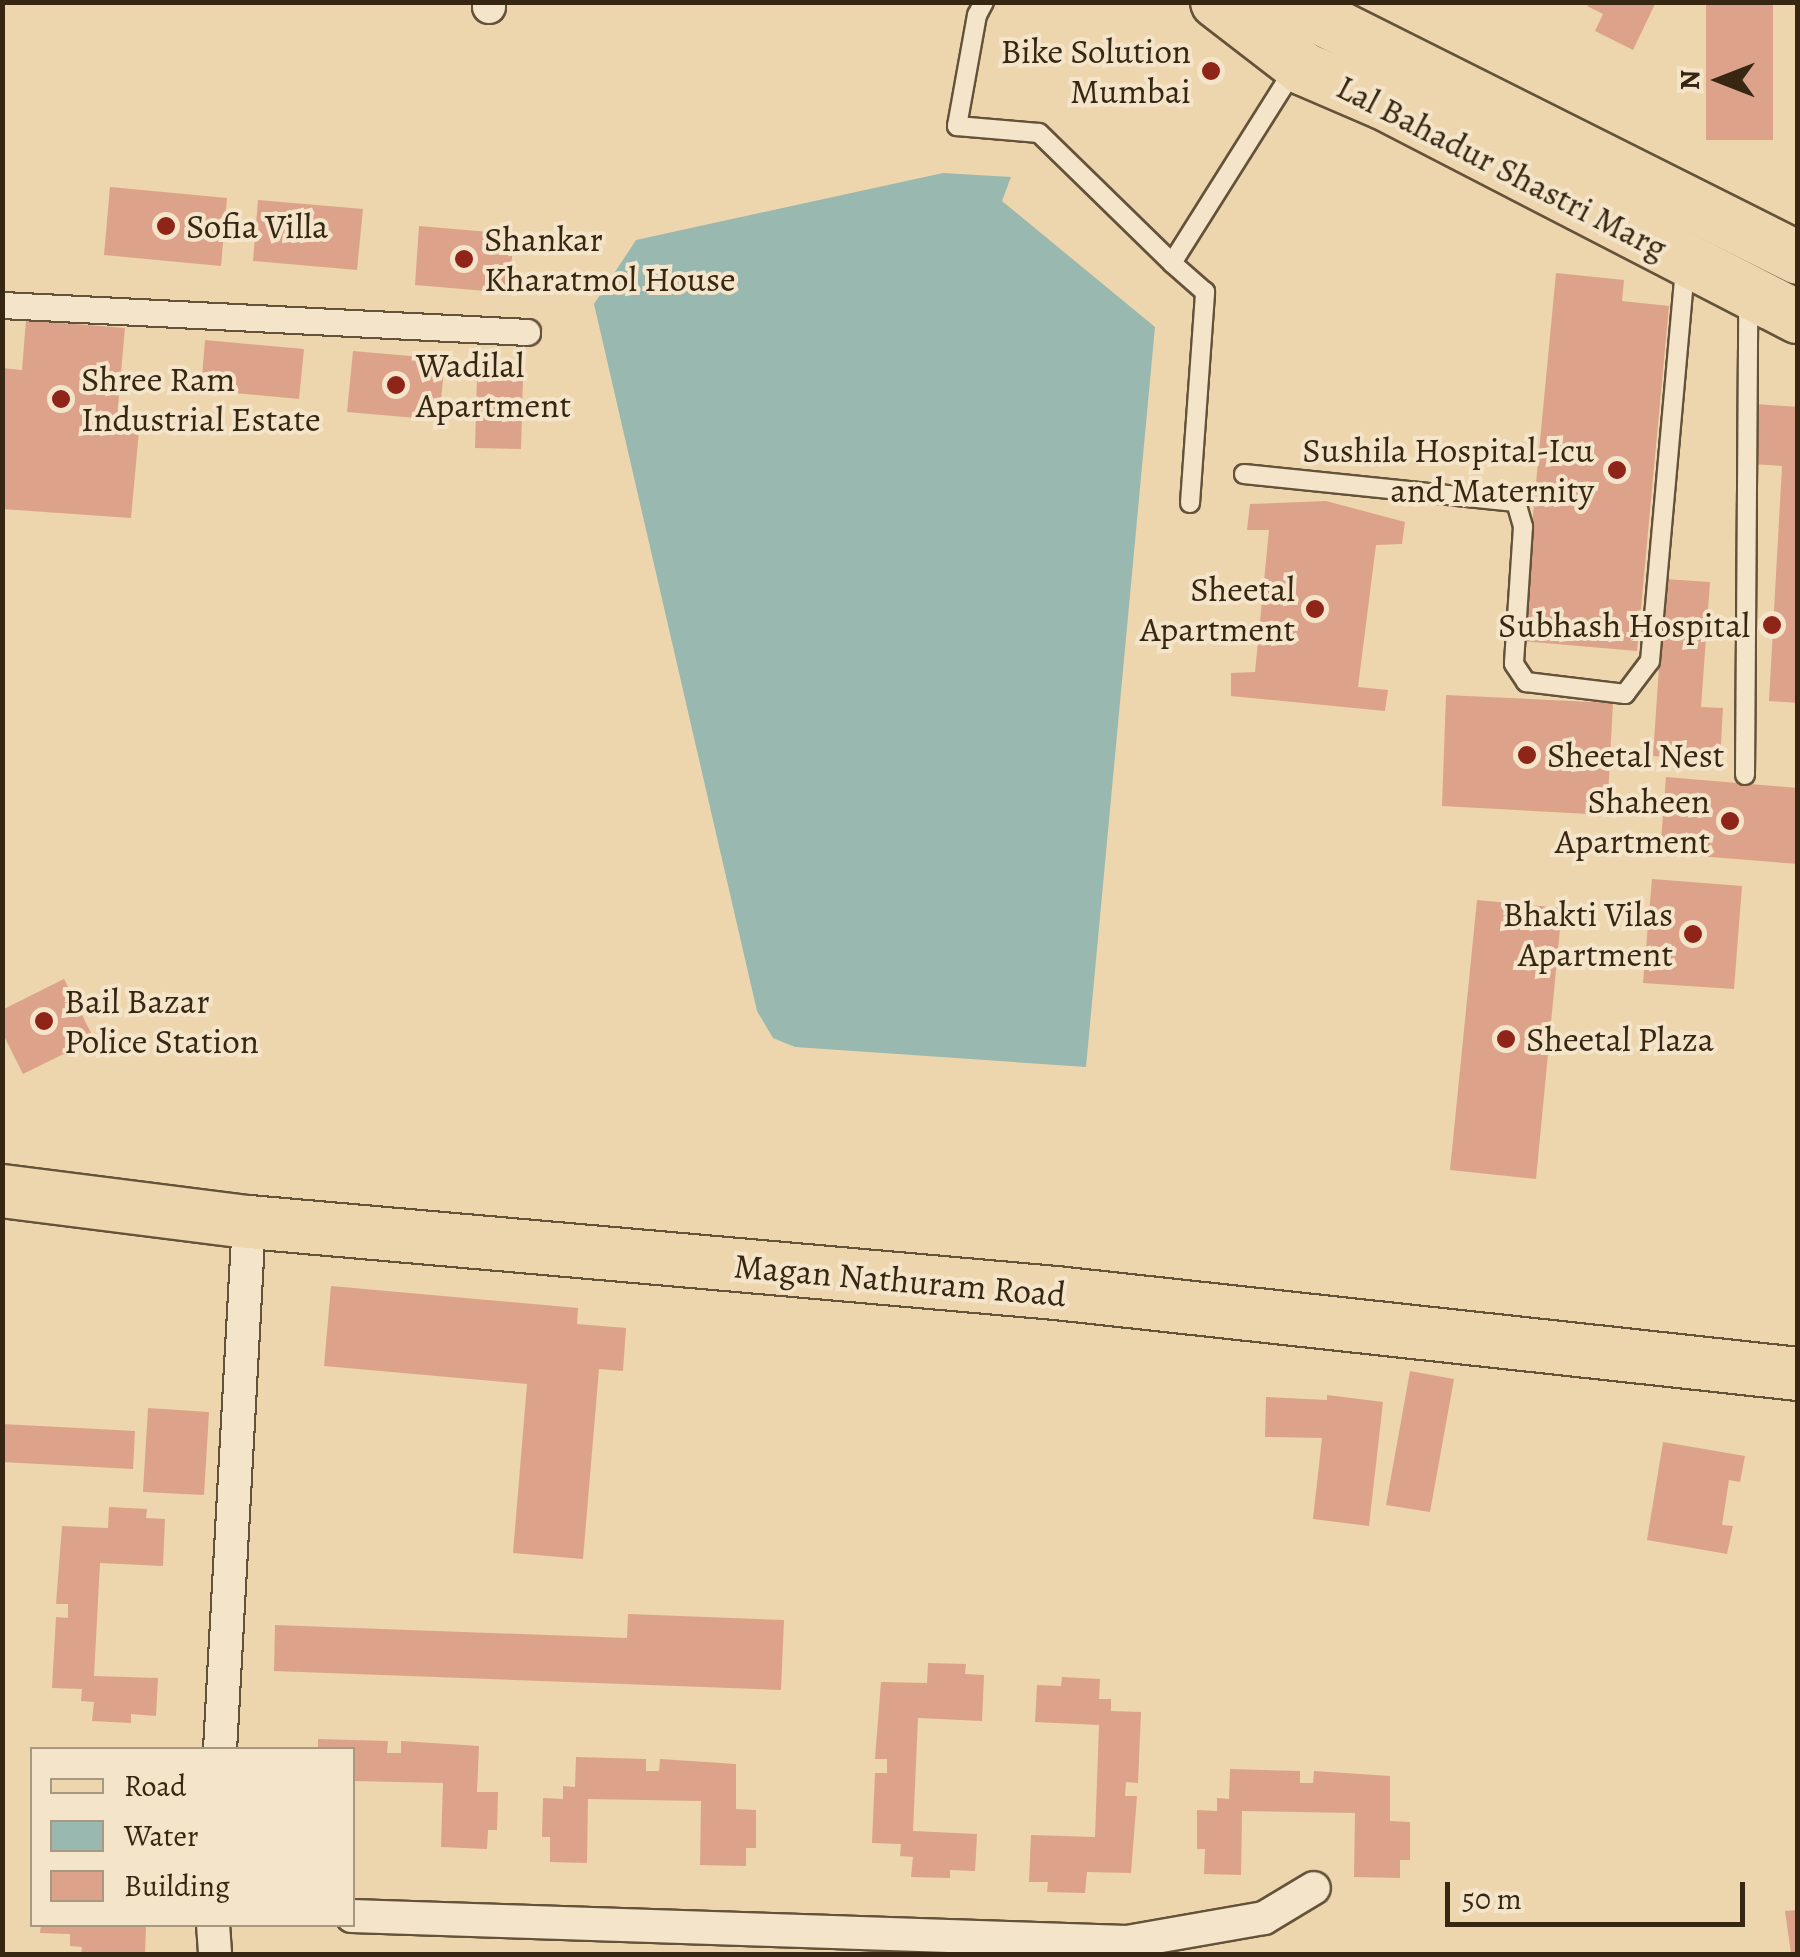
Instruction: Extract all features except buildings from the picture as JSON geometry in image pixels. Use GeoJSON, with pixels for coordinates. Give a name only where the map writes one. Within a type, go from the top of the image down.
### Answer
{"type":"FeatureCollection","features":[{"type":"Feature","properties":{"kind":"main road","name":"Lal Bahadur Shastri Marg"},"geometry":{"type":"LineString","coordinates":[[1217,2],[1303,34],[1798,258]]}},
{"type":"Feature","properties":{"kind":"main road","name":"Lal Bahadur Shastri Marg"},"geometry":{"type":"LineString","coordinates":[[1303,34],[1383,103],[1798,317]]}},
{"type":"Feature","properties":{"kind":"main road","name":"Magan Nathuram Road"},"geometry":{"type":"LineString","coordinates":[[2,1191],[250,1222],[1056,1293],[1798,1374]]}},
{"type":"Feature","properties":{"kind":"street"},"geometry":{"type":"LineString","coordinates":[[2,305],[526,332]]}},
{"type":"Feature","properties":{"kind":"street"},"geometry":{"type":"LineString","coordinates":[[220,1747],[250,1222]]}},
{"type":"Feature","properties":{"kind":"street"},"geometry":{"type":"LineString","coordinates":[[355,1916],[1024,1947],[1126,1942],[1264,1918],[1314,1888]]}},
{"type":"Feature","properties":{"kind":"street"},"geometry":{"type":"LineString","coordinates":[[212,1927],[215,1954]]}},
{"type":"Feature","properties":{"kind":"lane"},"geometry":{"type":"LineString","coordinates":[[984,2],[977,15],[958,126],[1039,133],[1205,292],[1190,502]]}},
{"type":"Feature","properties":{"kind":"lane"},"geometry":{"type":"LineString","coordinates":[[1172,263],[1303,34]]}},
{"type":"Feature","properties":{"kind":"lane"},"geometry":{"type":"LineString","coordinates":[[1244,474],[1516,502],[1523,526],[1514,664],[1526,682],[1625,694],[1650,662],[1686,260]]}},
{"type":"Feature","properties":{"kind":"lane"},"geometry":{"type":"LineString","coordinates":[[1745,775],[1748,291]]}},
{"type":"Feature","properties":{"kind":"water"},"geometry":{"type":"Polygon","coordinates":[[[943,173],[1011,177],[1002,201],[1155,327],[1086,1067],[795,1047],[773,1038],[757,1011],[594,304],[636,240],[943,173]]]}},
{"type":"Feature","properties":{"kind":"place","name":"Bike Solution Mumbai"},"geometry":{"type":"Point","coordinates":[1211,71]}},
{"type":"Feature","properties":{"kind":"place","name":"Sofia Villa"},"geometry":{"type":"Point","coordinates":[166,226]}},
{"type":"Feature","properties":{"kind":"place","name":"Shankar Kharatmol House"},"geometry":{"type":"Point","coordinates":[464,259]}},
{"type":"Feature","properties":{"kind":"place","name":"Wadilal Apartment"},"geometry":{"type":"Point","coordinates":[396,385]}},
{"type":"Feature","properties":{"kind":"place","name":"Shree Ram Industrial Estate"},"geometry":{"type":"Point","coordinates":[61,399]}},
{"type":"Feature","properties":{"kind":"place","name":"Sushila Hospital-Icu and Maternity"},"geometry":{"type":"Point","coordinates":[1617,470]}},
{"type":"Feature","properties":{"kind":"place","name":"Sheetal Apartment"},"geometry":{"type":"Point","coordinates":[1315,609]}},
{"type":"Feature","properties":{"kind":"place","name":"Subhash Hospital"},"geometry":{"type":"Point","coordinates":[1772,625]}},
{"type":"Feature","properties":{"kind":"place","name":"Sheetal Nest"},"geometry":{"type":"Point","coordinates":[1527,755]}},
{"type":"Feature","properties":{"kind":"place","name":"Shaheen Apartment"},"geometry":{"type":"Point","coordinates":[1730,821]}},
{"type":"Feature","properties":{"kind":"place","name":"Bhakti Vilas Apartment"},"geometry":{"type":"Point","coordinates":[1693,934]}},
{"type":"Feature","properties":{"kind":"place","name":"Bail Bazar Police Station"},"geometry":{"type":"Point","coordinates":[44,1021]}},
{"type":"Feature","properties":{"kind":"place","name":"Sheetal Plaza"},"geometry":{"type":"Point","coordinates":[1506,1039]}}]}
